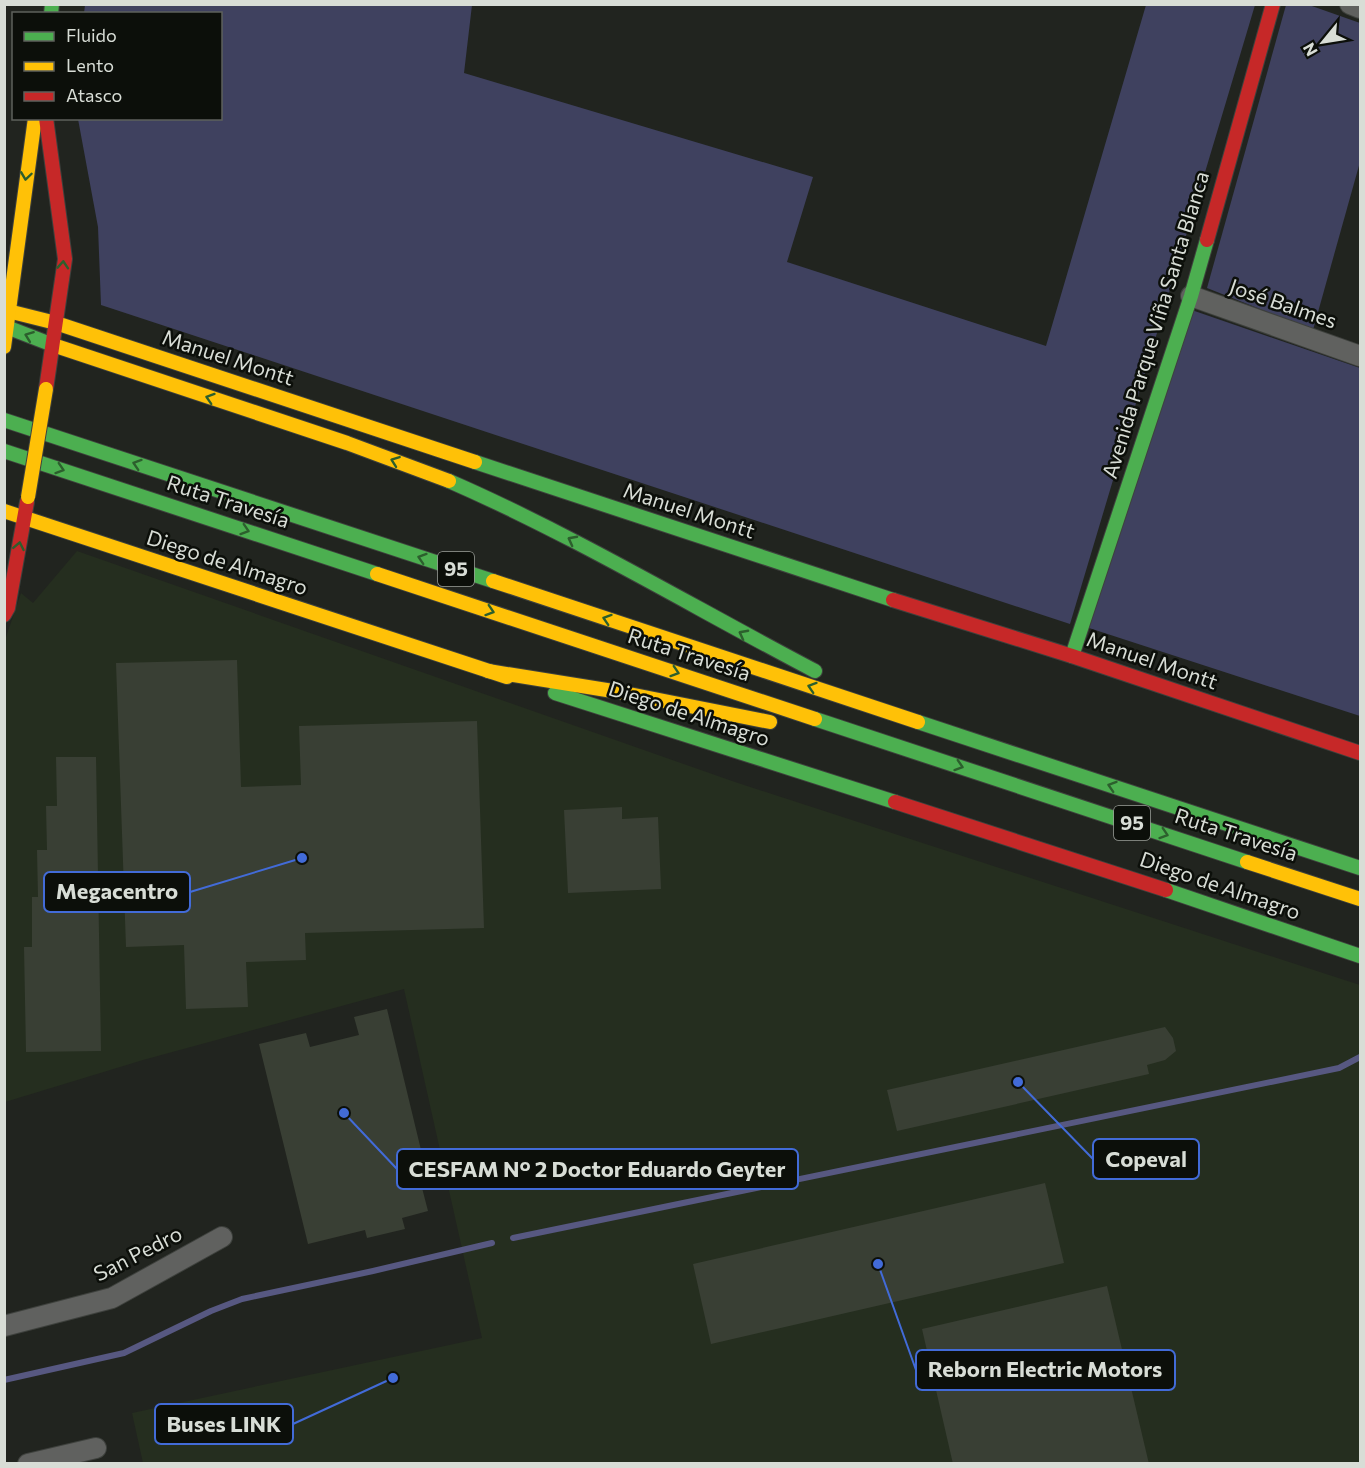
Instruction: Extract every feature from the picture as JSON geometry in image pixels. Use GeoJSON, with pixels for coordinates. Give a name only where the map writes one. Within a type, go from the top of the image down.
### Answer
{"type":"FeatureCollection","features":[{"type":"Feature","properties":{"kind":"main road","name":"Avenida Parque Viña Santa Blanca"},"geometry":{"type":"LineString","coordinates":[[1072,656],[1191,296],[1273,4]]}},
{"type":"Feature","properties":{"kind":"main road"},"geometry":{"type":"LineString","coordinates":[[4,346],[35,120]]}},
{"type":"Feature","properties":{"kind":"main road"},"geometry":{"type":"LineString","coordinates":[[4,615],[8,608],[25,518],[65,259],[46,120]]}},
{"type":"Feature","properties":{"kind":"main road","name":"Manuel Montt"},"geometry":{"type":"LineString","coordinates":[[7,311],[56,323],[837,582],[1072,656],[1360,753]]}},
{"type":"Feature","properties":{"kind":"main road"},"geometry":{"type":"LineString","coordinates":[[6,327],[53,345],[360,448],[443,479],[514,510],[907,718]]}},
{"type":"Feature","properties":{"kind":"main road","name":"Ruta Travesía"},"geometry":{"type":"LineString","coordinates":[[4,420],[1360,868]]}},
{"type":"Feature","properties":{"kind":"main road","name":"Ruta Travesía"},"geometry":{"type":"LineString","coordinates":[[4,451],[1360,899]]}},
{"type":"Feature","properties":{"kind":"main road","name":"Diego de Almagro"},"geometry":{"type":"LineString","coordinates":[[4,511],[488,671],[1116,873],[1360,956]]}},
{"type":"Feature","properties":{"kind":"main road"},"geometry":{"type":"LineString","coordinates":[[488,671],[619,692],[904,748]]}},
{"type":"Feature","properties":{"kind":"street"},"geometry":{"type":"LineString","coordinates":[[1350,4],[1360,8]]}},
{"type":"Feature","properties":{"kind":"street","name":"José Balmes"},"geometry":{"type":"LineString","coordinates":[[1191,296],[1360,356]]}},
{"type":"Feature","properties":{"kind":"street","name":"San Pedro"},"geometry":{"type":"LineString","coordinates":[[4,1326],[112,1298],[222,1237]]}},
{"type":"Feature","properties":{"kind":"street"},"geometry":{"type":"LineString","coordinates":[[28,1464],[96,1448]]}},
{"type":"Feature","properties":{"kind":"shaded area"},"geometry":{"type":"Polygon","coordinates":[[[85,5],[472,5],[464,73],[813,177],[787,262],[1046,346],[1146,5],[1255,5],[1070,624],[101,305],[98,227],[78,120],[222,120],[222,12],[84,12],[85,5]]]}},
{"type":"Feature","properties":{"kind":"shaded area"},"geometry":{"type":"Polygon","coordinates":[[[1286,5],[1309,5],[1360,23],[1360,162],[1313,330],[1207,288],[1286,5]]]}},
{"type":"Feature","properties":{"kind":"shaded area"},"geometry":{"type":"Polygon","coordinates":[[[1183,307],[1360,368],[1360,716],[1086,627],[1183,307]]]}},
{"type":"Feature","properties":{"kind":"shaded area"},"geometry":{"type":"Polygon","coordinates":[[[77,551],[735,782],[1360,985],[1360,1463],[143,1463],[132,1413],[482,1338],[404,989],[143,1060],[5,1102],[4,643],[21,593],[33,603],[77,551]]]}},
{"type":"Feature","properties":{"kind":"building"},"geometry":{"type":"Polygon","coordinates":[[[237,660],[241,787],[301,785],[299,726],[477,721],[484,928],[305,933],[306,960],[246,962],[248,1007],[186,1009],[184,945],[126,947],[116,663],[237,660]]]}},
{"type":"Feature","properties":{"kind":"building"},"geometry":{"type":"Polygon","coordinates":[[[56,757],[96,757],[101,1051],[26,1052],[24,947],[32,947],[32,897],[38,897],[37,850],[47,850],[46,806],[57,806],[56,757]]]}},
{"type":"Feature","properties":{"kind":"building"},"geometry":{"type":"Polygon","coordinates":[[[622,807],[622,819],[658,817],[661,889],[568,893],[564,810],[622,807]]]}},
{"type":"Feature","properties":{"kind":"building"},"geometry":{"type":"Polygon","coordinates":[[[387,1009],[428,1179],[421,1184],[428,1211],[402,1218],[405,1229],[367,1238],[365,1230],[308,1244],[259,1044],[306,1033],[310,1047],[359,1035],[354,1017],[387,1009]]]}},
{"type":"Feature","properties":{"kind":"building"},"geometry":{"type":"Polygon","coordinates":[[[1165,1027],[1173,1038],[1176,1051],[1165,1060],[1147,1065],[1149,1074],[897,1131],[887,1090],[1165,1027]]]}},
{"type":"Feature","properties":{"kind":"building"},"geometry":{"type":"Polygon","coordinates":[[[1045,1183],[1064,1263],[711,1344],[693,1264],[1045,1183]]]}},
{"type":"Feature","properties":{"kind":"building"},"geometry":{"type":"Polygon","coordinates":[[[1107,1286],[1149,1464],[953,1464],[922,1329],[1107,1286]]]}},
{"type":"Feature","properties":{"kind":"waterway"},"geometry":{"type":"LineString","coordinates":[[513,1238],[1339,1068],[1360,1057]]}},
{"type":"Feature","properties":{"kind":"waterway"},"geometry":{"type":"LineString","coordinates":[[4,1380],[124,1353],[211,1311],[242,1299],[492,1243]]}},
{"type":"Feature","properties":{"kind":"traffic: fast"},"geometry":{"type":"LineString","coordinates":[[51,12],[52,4]]}},
{"type":"Feature","properties":{"kind":"traffic: fast"},"geometry":{"type":"LineString","coordinates":[[1072,656],[1191,296],[1207,240]]}},
{"type":"Feature","properties":{"kind":"traffic: fast"},"geometry":{"type":"LineString","coordinates":[[4,326],[53,345]]}},
{"type":"Feature","properties":{"kind":"traffic: fast"},"geometry":{"type":"LineString","coordinates":[[4,420],[493,581]]}},
{"type":"Feature","properties":{"kind":"traffic: fast"},"geometry":{"type":"LineString","coordinates":[[4,451],[377,574]]}},
{"type":"Feature","properties":{"kind":"traffic: fast"},"geometry":{"type":"LineString","coordinates":[[475,462],[893,600]]}},
{"type":"Feature","properties":{"kind":"traffic: fast"},"geometry":{"type":"LineString","coordinates":[[449,481],[588,548],[815,671]]}},
{"type":"Feature","properties":{"kind":"traffic: fast"},"geometry":{"type":"LineString","coordinates":[[555,693],[895,802]]}},
{"type":"Feature","properties":{"kind":"traffic: fast"},"geometry":{"type":"LineString","coordinates":[[815,719],[1247,862]]}},
{"type":"Feature","properties":{"kind":"traffic: fast"},"geometry":{"type":"LineString","coordinates":[[918,722],[1360,868]]}},
{"type":"Feature","properties":{"kind":"traffic: fast"},"geometry":{"type":"LineString","coordinates":[[1166,890],[1360,956]]}},
{"type":"Feature","properties":{"kind":"traffic: slow"},"geometry":{"type":"LineString","coordinates":[[4,347],[35,120]]}},
{"type":"Feature","properties":{"kind":"traffic: slow"},"geometry":{"type":"LineString","coordinates":[[4,310],[56,323],[475,462]]}},
{"type":"Feature","properties":{"kind":"traffic: slow"},"geometry":{"type":"LineString","coordinates":[[53,345],[347,443],[449,481]]}},
{"type":"Feature","properties":{"kind":"traffic: slow"},"geometry":{"type":"LineString","coordinates":[[28,497],[46,389]]}},
{"type":"Feature","properties":{"kind":"traffic: slow"},"geometry":{"type":"LineString","coordinates":[[4,511],[507,677]]}},
{"type":"Feature","properties":{"kind":"traffic: slow"},"geometry":{"type":"LineString","coordinates":[[377,574],[815,719]]}},
{"type":"Feature","properties":{"kind":"traffic: slow"},"geometry":{"type":"LineString","coordinates":[[493,581],[918,722]]}},
{"type":"Feature","properties":{"kind":"traffic: slow"},"geometry":{"type":"LineString","coordinates":[[488,671],[619,692],[770,722]]}},
{"type":"Feature","properties":{"kind":"traffic: slow"},"geometry":{"type":"LineString","coordinates":[[1247,862],[1360,899]]}},
{"type":"Feature","properties":{"kind":"traffic: jam"},"geometry":{"type":"LineString","coordinates":[[1207,240],[1273,4]]}},
{"type":"Feature","properties":{"kind":"traffic: jam"},"geometry":{"type":"LineString","coordinates":[[46,120],[65,259],[46,389]]}},
{"type":"Feature","properties":{"kind":"traffic: jam"},"geometry":{"type":"LineString","coordinates":[[4,615],[8,608],[27,502]]}},
{"type":"Feature","properties":{"kind":"traffic: jam"},"geometry":{"type":"LineString","coordinates":[[893,600],[1072,656],[1360,753]]}},
{"type":"Feature","properties":{"kind":"traffic: jam"},"geometry":{"type":"LineString","coordinates":[[895,802],[1166,890]]}},
{"type":"Feature","properties":{"kind":"place","name":"Megacentro"},"geometry":{"type":"Point","coordinates":[302,858]}},
{"type":"Feature","properties":{"kind":"place","name":"Copeval"},"geometry":{"type":"Point","coordinates":[1018,1082]}},
{"type":"Feature","properties":{"kind":"place","name":"CESFAM N° 2 Doctor Eduardo Geyter"},"geometry":{"type":"Point","coordinates":[344,1113]}},
{"type":"Feature","properties":{"kind":"place","name":"Reborn Electric Motors"},"geometry":{"type":"Point","coordinates":[878,1264]}},
{"type":"Feature","properties":{"kind":"place","name":"Buses LINK"},"geometry":{"type":"Point","coordinates":[393,1378]}}]}
